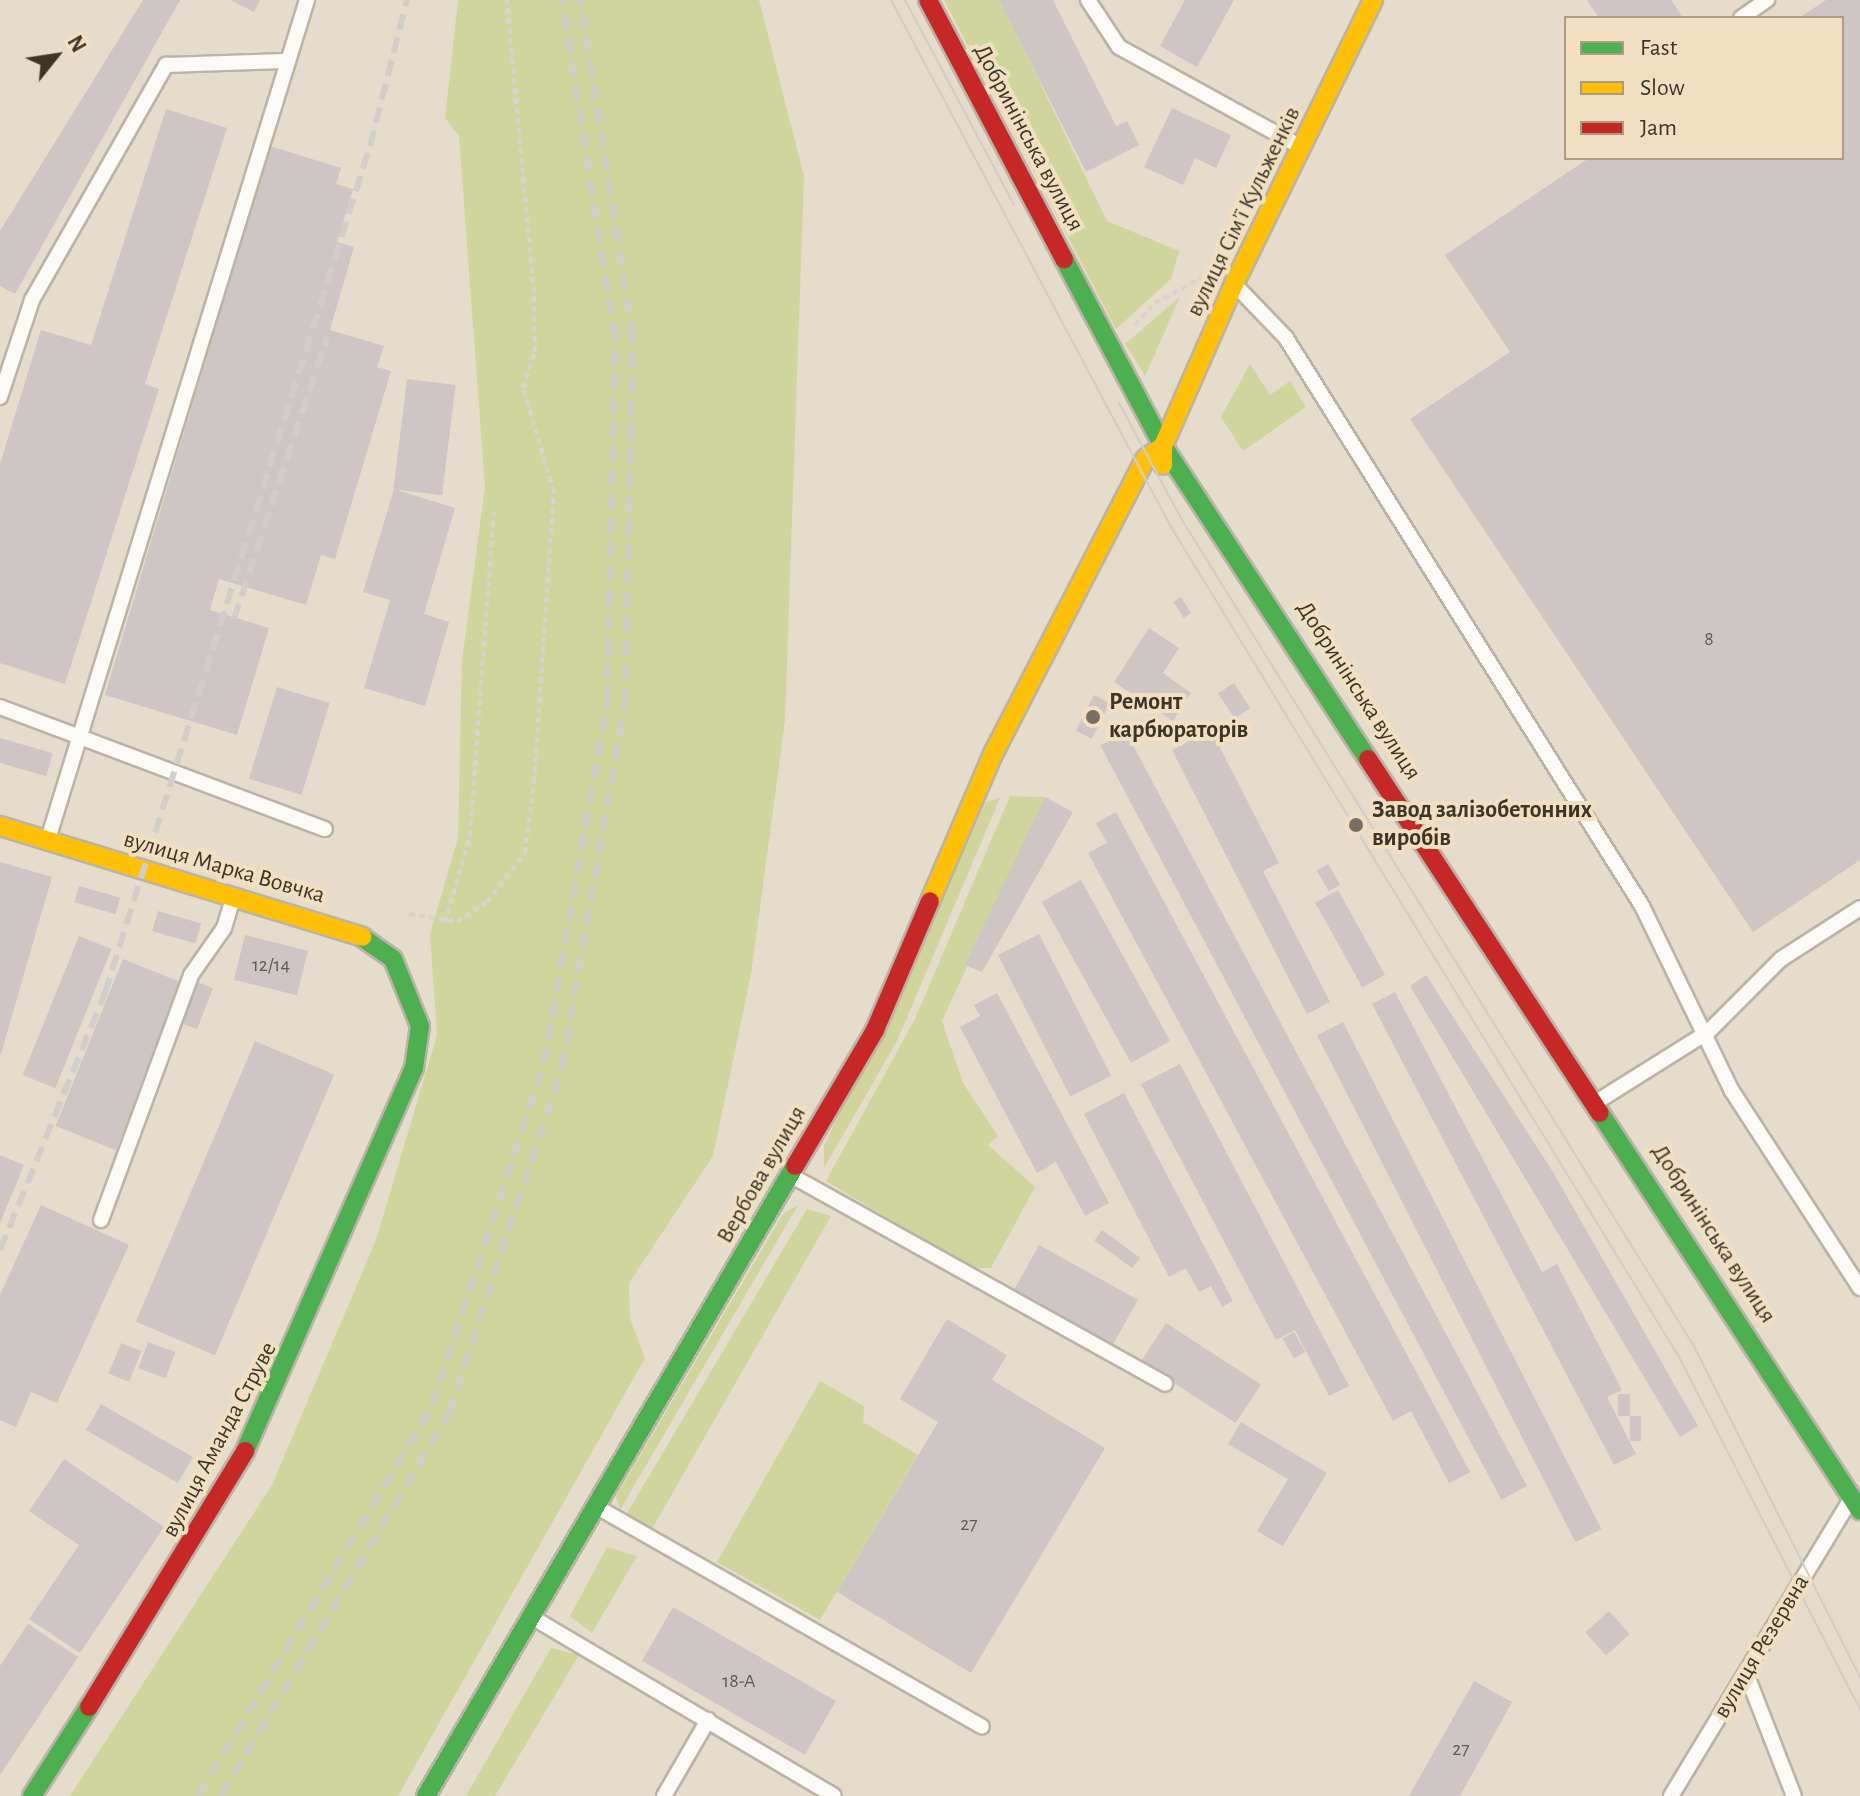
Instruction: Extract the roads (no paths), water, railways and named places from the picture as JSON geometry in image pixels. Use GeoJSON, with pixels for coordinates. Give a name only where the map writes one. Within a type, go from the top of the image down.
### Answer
{"type":"FeatureCollection","features":[{"type":"Feature","properties":{"kind":"main road","name":"Добринінська вулиця"},"geometry":{"type":"LineString","coordinates":[[928,0],[1163,446],[1598,1101],[1857,1500]]}},
{"type":"Feature","properties":{"kind":"main road","name":"вулиця Сімʼї Кульженків"},"geometry":{"type":"LineString","coordinates":[[1163,446],[1234,284],[1373,0]]}},
{"type":"Feature","properties":{"kind":"main road"},"geometry":{"type":"LineString","coordinates":[[1161,488],[1163,446]]}},
{"type":"Feature","properties":{"kind":"main road","name":"Вербова вулиця"},"geometry":{"type":"LineString","coordinates":[[426,1796],[875,1030],[993,754],[1098,556],[1145,459],[1163,446]]}},
{"type":"Feature","properties":{"kind":"main road","name":"Вербова вулиця"},"geometry":{"type":"LineString","coordinates":[[1098,556],[1145,505]]}},
{"type":"Feature","properties":{"kind":"main road","name":"вулиця Марка Вовчка"},"geometry":{"type":"LineString","coordinates":[[0,826],[355,931],[393,959],[410,991]]}},
{"type":"Feature","properties":{"kind":"main road","name":"вулиця Аманда Струве"},"geometry":{"type":"LineString","coordinates":[[32,1796],[179,1568],[273,1400],[414,1068],[420,1026],[410,991]]}},
{"type":"Feature","properties":{"kind":"lane"},"geometry":{"type":"LineString","coordinates":[[47,840],[284,61],[307,0]]}},
{"type":"Feature","properties":{"kind":"lane"},"geometry":{"type":"LineString","coordinates":[[1088,0],[1119,47],[1302,148]]}},
{"type":"Feature","properties":{"kind":"lane"},"geometry":{"type":"LineString","coordinates":[[1744,16],[1767,0]]}},
{"type":"Feature","properties":{"kind":"lane"},"geometry":{"type":"LineString","coordinates":[[0,397],[32,300],[166,65],[284,61]]}},
{"type":"Feature","properties":{"kind":"lane"},"geometry":{"type":"LineString","coordinates":[[1234,284],[1286,338],[1642,906],[1708,1032],[1732,1091],[1860,1288]]}},
{"type":"Feature","properties":{"kind":"lane"},"geometry":{"type":"LineString","coordinates":[[0,707],[80,734],[325,829]]}},
{"type":"Feature","properties":{"kind":"lane"},"geometry":{"type":"LineString","coordinates":[[101,1220],[191,975],[224,928],[234,895]]}},
{"type":"Feature","properties":{"kind":"lane"},"geometry":{"type":"LineString","coordinates":[[1598,1101],[1708,1032],[1781,959],[1860,908]]}},
{"type":"Feature","properties":{"kind":"lane"},"geometry":{"type":"LineString","coordinates":[[790,1175],[1165,1384]]}},
{"type":"Feature","properties":{"kind":"lane","name":"вулиця Резервна"},"geometry":{"type":"LineString","coordinates":[[1671,1796],[1857,1500]]}},
{"type":"Feature","properties":{"kind":"lane"},"geometry":{"type":"LineString","coordinates":[[596,1507],[982,1727]]}},
{"type":"Feature","properties":{"kind":"lane"},"geometry":{"type":"LineString","coordinates":[[531,1617],[834,1796]]}},
{"type":"Feature","properties":{"kind":"lane"},"geometry":{"type":"LineString","coordinates":[[1746,1673],[1794,1796]]}},
{"type":"Feature","properties":{"kind":"lane"},"geometry":{"type":"LineString","coordinates":[[664,1796],[708,1720]]}},
{"type":"Feature","properties":{"kind":"tram line"},"geometry":{"type":"LineString","coordinates":[[891,0],[1171,527],[1679,1357],[1860,1709]]}},
{"type":"Feature","properties":{"kind":"tram line"},"geometry":{"type":"LineString","coordinates":[[905,0],[1014,205]]}},
{"type":"Feature","properties":{"kind":"tram line"},"geometry":{"type":"LineString","coordinates":[[1119,403],[1182,520],[1695,1348],[1860,1677]]}},
{"type":"Feature","properties":{"kind":"railway"},"geometry":{"type":"LineString","coordinates":[[0,1250],[105,993],[370,146],[407,0]]}},
{"type":"Feature","properties":{"kind":"railway"},"geometry":{"type":"LineString","coordinates":[[198,1796],[432,1406],[544,1063],[607,702],[615,338],[562,0]]}},
{"type":"Feature","properties":{"kind":"railway"},"geometry":{"type":"LineString","coordinates":[[221,1796],[449,1413],[562,1067],[625,704],[633,337],[580,0]]}},
{"type":"Feature","properties":{"kind":"railway"},"geometry":{"type":"LineString","coordinates":[[234,619],[327,338]]}},
{"type":"Feature","properties":{"kind":"place","name":"Ремонт карбюраторів"},"geometry":{"type":"Point","coordinates":[1093,717]}},
{"type":"Feature","properties":{"kind":"place","name":"Завод залізобетонних виробів"},"geometry":{"type":"Point","coordinates":[1356,825]}}]}
